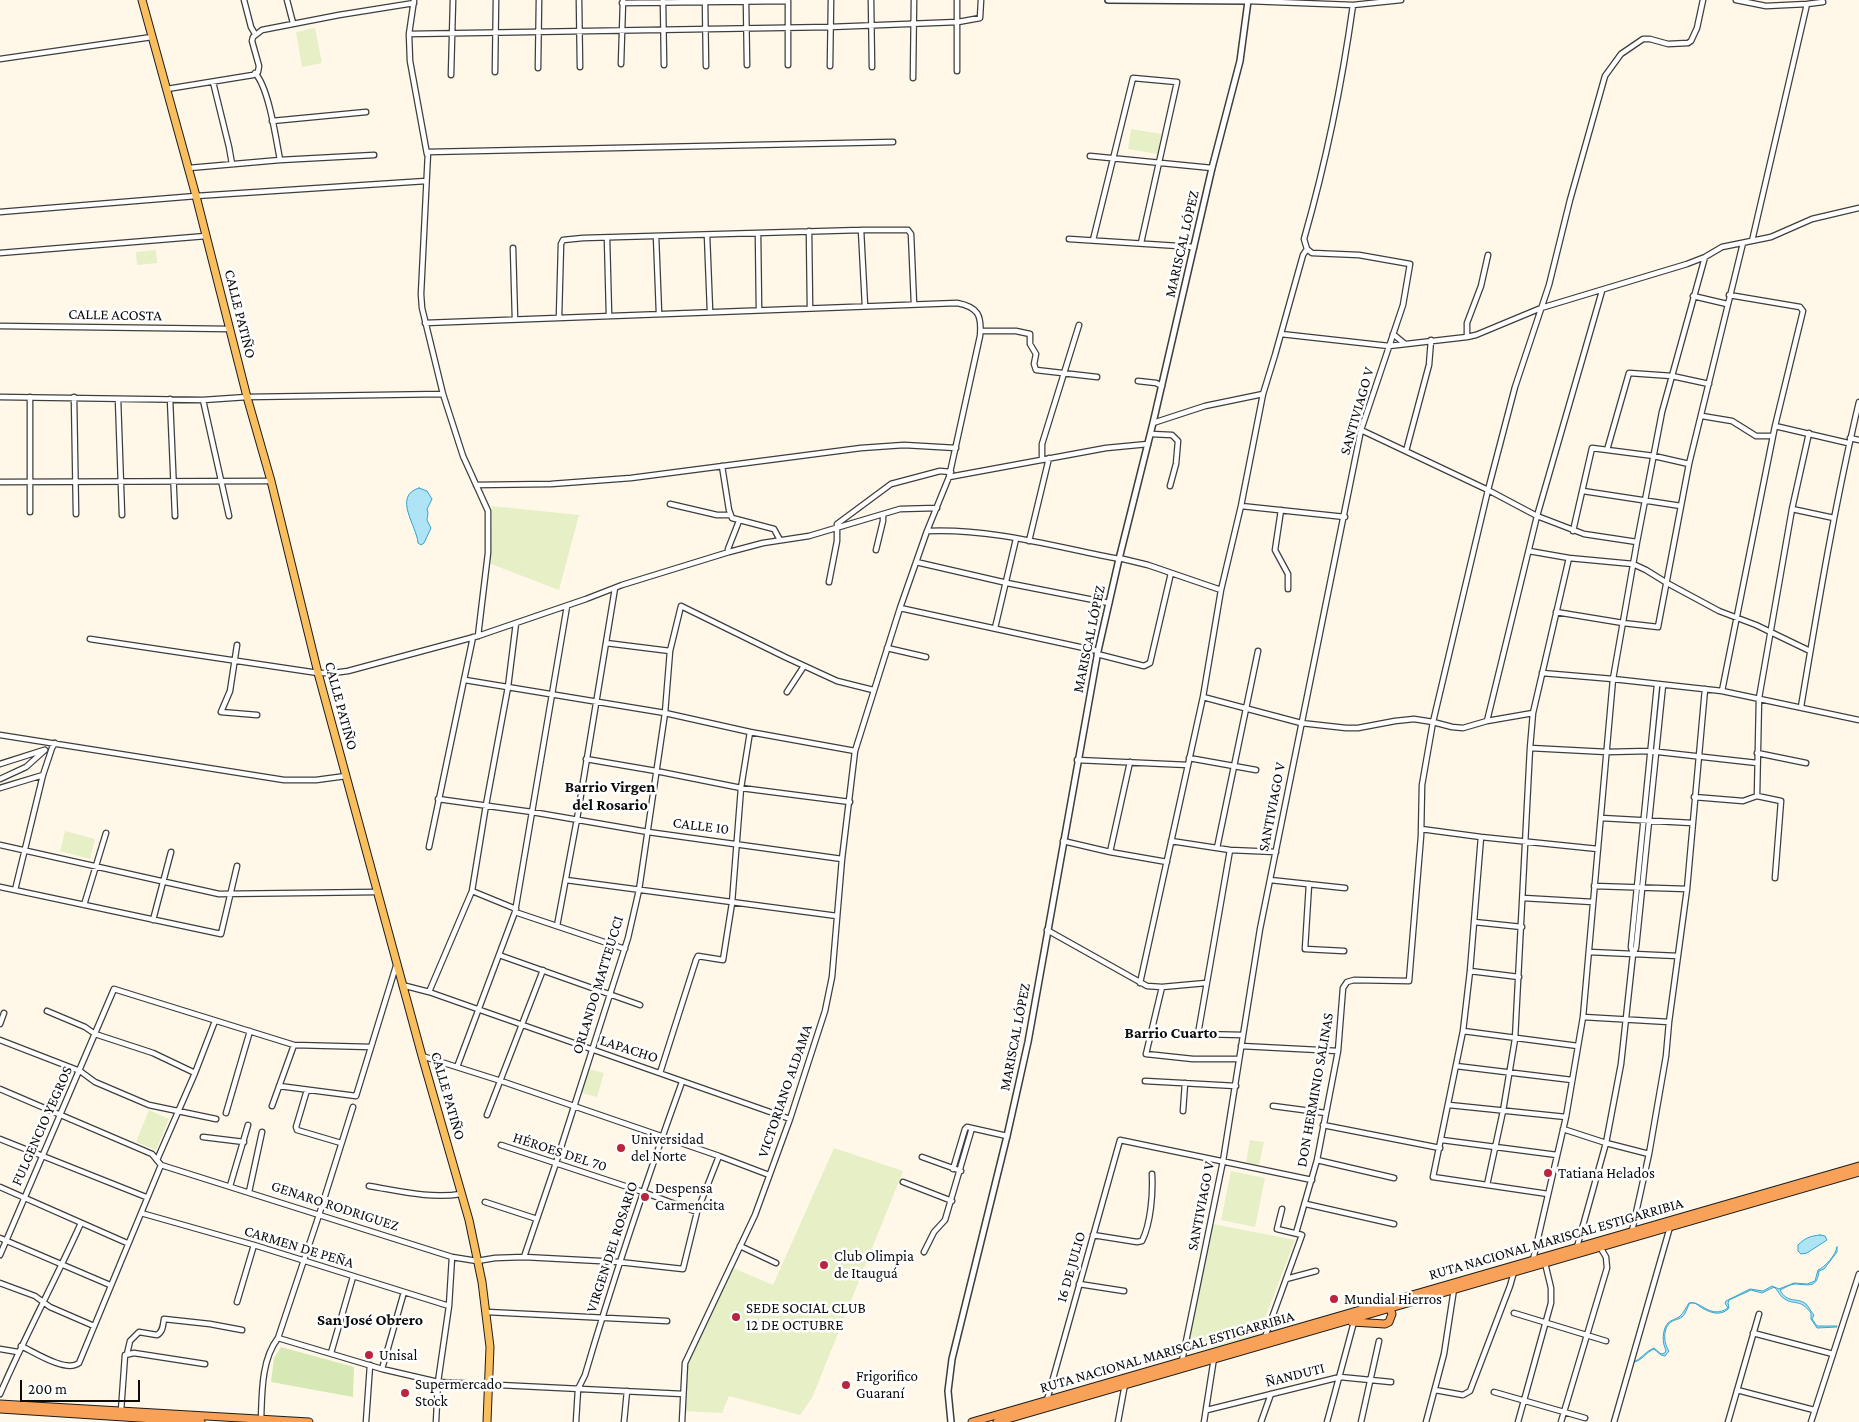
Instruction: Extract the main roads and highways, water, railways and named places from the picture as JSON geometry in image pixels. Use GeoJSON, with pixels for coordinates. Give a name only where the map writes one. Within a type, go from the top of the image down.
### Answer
{"type":"FeatureCollection","features":[{"type":"Feature","properties":{"kind":"highway","name":"RUTA NACIONAL MARISCAL ESTIGARRIBIA"},"geometry":{"type":"LineString","coordinates":[[997,1422],[1344,1321],[1533,1260],[1859,1166]]}},
{"type":"Feature","properties":{"kind":"highway","name":"RUTA NACIONAL MARISCAL ESTIGARRIBIA"},"geometry":{"type":"LineString","coordinates":[[972,1422],[1265,1337],[1454,1289],[1859,1172]]}},
{"type":"Feature","properties":{"kind":"highway"},"geometry":{"type":"LineString","coordinates":[[1344,1321],[1384,1324],[1389,1322],[1391,1318],[1388,1306]]}},
{"type":"Feature","properties":{"kind":"highway"},"geometry":{"type":"LineString","coordinates":[[0,1404],[123,1417],[309,1422]]}},
{"type":"Feature","properties":{"kind":"highway"},"geometry":{"type":"LineString","coordinates":[[0,1409],[201,1422]]}},
{"type":"Feature","properties":{"kind":"main road","name":"CALLE PATIÑO"},"geometry":{"type":"LineString","coordinates":[[142,0],[189,168],[247,396],[271,481],[318,673],[402,985],[461,1194],[477,1261],[490,1347],[487,1422]]}},
{"type":"Feature","properties":{"kind":"water"},"geometry":{"type":"Polygon","coordinates":[[[419,488],[427,491],[432,499],[427,509],[427,520],[431,528],[424,543],[421,545],[418,543],[407,504],[407,498],[411,492],[419,488]]]}},
{"type":"Feature","properties":{"kind":"water"},"geometry":{"type":"Polygon","coordinates":[[[1820,1235],[1825,1236],[1827,1240],[1807,1253],[1801,1254],[1798,1251],[1798,1245],[1803,1241],[1820,1235]]]}},
{"type":"Feature","properties":{"kind":"water"},"geometry":{"type":"Polygon","coordinates":[[[1837,1247],[1837,1252],[1824,1269],[1819,1271],[1815,1283],[1809,1285],[1794,1284],[1780,1290],[1789,1299],[1806,1304],[1814,1315],[1812,1319],[1817,1326],[1837,1327],[1817,1328],[1811,1319],[1811,1313],[1807,1308],[1786,1300],[1774,1287],[1762,1293],[1751,1290],[1729,1300],[1729,1308],[1721,1313],[1712,1312],[1696,1304],[1711,1311],[1722,1311],[1728,1308],[1725,1303],[1726,1301],[1750,1289],[1763,1291],[1772,1286],[1779,1289],[1794,1283],[1807,1284],[1815,1281],[1818,1270],[1835,1254],[1837,1247]]]}},
{"type":"Feature","properties":{"kind":"water"},"geometry":{"type":"Polygon","coordinates":[[[1689,1303],[1683,1316],[1671,1322],[1666,1328],[1665,1338],[1669,1351],[1665,1356],[1661,1355],[1654,1349],[1640,1360],[1634,1362],[1654,1348],[1661,1354],[1665,1353],[1663,1336],[1666,1326],[1669,1322],[1678,1318],[1684,1312],[1689,1303]]]}},
{"type":"Feature","properties":{"kind":"place","name":"Universidad del Norte"},"geometry":{"type":"Point","coordinates":[621,1148]}},
{"type":"Feature","properties":{"kind":"place","name":"Tatiana Helados"},"geometry":{"type":"Point","coordinates":[1548,1173]}},
{"type":"Feature","properties":{"kind":"place","name":"Despensa Carmencita"},"geometry":{"type":"Point","coordinates":[645,1197]}},
{"type":"Feature","properties":{"kind":"place","name":"Club Olimpia de Itauguá"},"geometry":{"type":"Point","coordinates":[824,1265]}},
{"type":"Feature","properties":{"kind":"place","name":"Mundial Hierros"},"geometry":{"type":"Point","coordinates":[1334,1299]}},
{"type":"Feature","properties":{"kind":"place","name":"SEDE SOCIAL CLUB 12 DE OCTUBRE"},"geometry":{"type":"Point","coordinates":[736,1317]}},
{"type":"Feature","properties":{"kind":"place","name":"Unisal"},"geometry":{"type":"Point","coordinates":[369,1355]}},
{"type":"Feature","properties":{"kind":"place","name":"Frigorifico Guaraní"},"geometry":{"type":"Point","coordinates":[846,1385]}},
{"type":"Feature","properties":{"kind":"place","name":"Supermercado Stock"},"geometry":{"type":"Point","coordinates":[405,1393]}},
{"type":"Feature","properties":{"kind":"district","name":"Barrio Virgen del Rosario"},"geometry":{"type":"Point","coordinates":[610,796]}},
{"type":"Feature","properties":{"kind":"district","name":"Barrio Cuarto"},"geometry":{"type":"Point","coordinates":[1171,1033]}},
{"type":"Feature","properties":{"kind":"district","name":"San José Obrero"},"geometry":{"type":"Point","coordinates":[370,1320]}}]}
